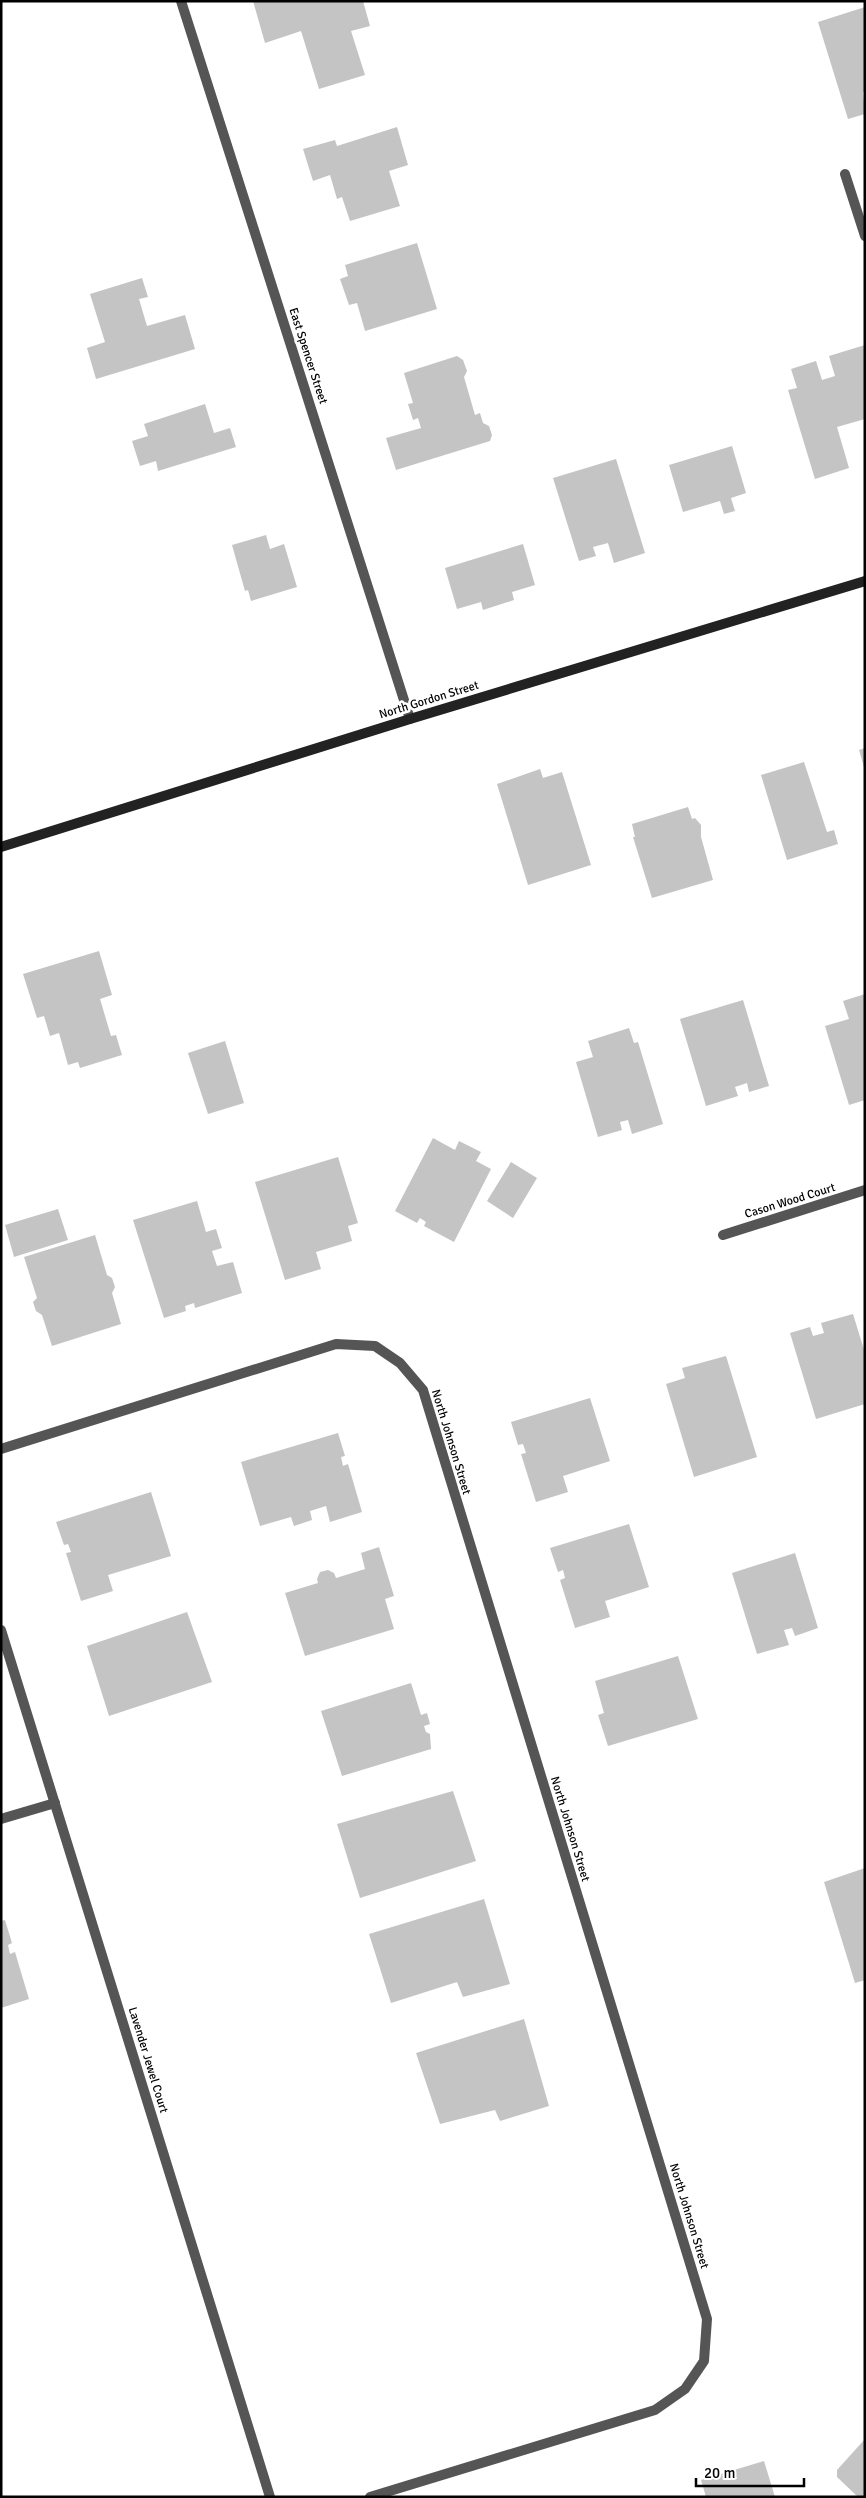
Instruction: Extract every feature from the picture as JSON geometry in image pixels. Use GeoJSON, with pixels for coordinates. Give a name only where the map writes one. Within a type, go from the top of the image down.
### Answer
{"type":"FeatureCollection","features":[{"type":"Feature","properties":{"kind":"street","name":"East Spencer Street"},"geometry":{"type":"LineString","coordinates":[[181,1],[410,719]]}},
{"type":"Feature","properties":{"kind":"street"},"geometry":{"type":"LineString","coordinates":[[845,174],[865,236]]}},
{"type":"Feature","properties":{"kind":"street","name":"North Gordon Street"},"geometry":{"type":"LineString","coordinates":[[1,847],[410,719],[865,581]]}},
{"type":"Feature","properties":{"kind":"street","name":"Cason Wood Court"},"geometry":{"type":"LineString","coordinates":[[723,1235],[865,1190]]}},
{"type":"Feature","properties":{"kind":"street","name":"North Johnson Street"},"geometry":{"type":"LineString","coordinates":[[1,1449],[336,1344],[375,1346],[400,1363],[423,1390],[707,2319],[704,2361],[685,2389],[655,2410],[370,2497]]}},
{"type":"Feature","properties":{"kind":"street","name":"Lavender Jewel Court"},"geometry":{"type":"LineString","coordinates":[[1,1630],[270,2497]]}},
{"type":"Feature","properties":{"kind":"street"},"geometry":{"type":"LineString","coordinates":[[1,1819],[55,1803]]}},
{"type":"Feature","properties":{"kind":"building"},"geometry":{"type":"Polygon","coordinates":[[[253,1],[363,1],[370,26],[351,31],[365,75],[319,89],[301,31],[265,43],[253,1]]]}},
{"type":"Feature","properties":{"kind":"building"},"geometry":{"type":"Polygon","coordinates":[[[865,7],[865,92],[863,92],[865,114],[848,119],[818,22],[865,7]]]}},
{"type":"Feature","properties":{"kind":"building"},"geometry":{"type":"Polygon","coordinates":[[[397,127],[408,165],[389,171],[400,206],[350,221],[342,197],[337,199],[330,175],[313,181],[303,149],[335,140],[337,146],[397,127]]]}},
{"type":"Feature","properties":{"kind":"building"},"geometry":{"type":"Polygon","coordinates":[[[417,243],[437,309],[365,331],[357,303],[349,305],[340,279],[348,276],[345,265],[417,243]]]}},
{"type":"Feature","properties":{"kind":"building"},"geometry":{"type":"Polygon","coordinates":[[[142,278],[148,297],[139,299],[147,326],[185,315],[195,349],[96,379],[87,348],[105,342],[90,294],[142,278]]]}},
{"type":"Feature","properties":{"kind":"building"},"geometry":{"type":"Polygon","coordinates":[[[865,345],[865,419],[837,427],[849,468],[815,479],[788,390],[797,388],[791,369],[816,361],[822,380],[835,376],[829,356],[865,345]]]}},
{"type":"Feature","properties":{"kind":"building"},"geometry":{"type":"Polygon","coordinates":[[[457,356],[463,360],[467,371],[464,377],[475,415],[480,413],[483,423],[489,426],[492,435],[490,441],[396,470],[386,438],[421,428],[418,418],[413,420],[408,404],[413,403],[404,373],[457,356]]]}},
{"type":"Feature","properties":{"kind":"building"},"geometry":{"type":"Polygon","coordinates":[[[205,404],[214,433],[230,428],[236,447],[158,471],[156,461],[140,466],[132,441],[148,436],[144,424],[205,404]]]}},
{"type":"Feature","properties":{"kind":"building"},"geometry":{"type":"Polygon","coordinates":[[[732,446],[746,493],[731,498],[735,511],[724,514],[720,501],[683,512],[669,465],[732,446]]]}},
{"type":"Feature","properties":{"kind":"building"},"geometry":{"type":"Polygon","coordinates":[[[616,459],[645,553],[614,563],[608,543],[593,547],[596,556],[579,561],[553,478],[616,459]]]}},
{"type":"Feature","properties":{"kind":"building"},"geometry":{"type":"Polygon","coordinates":[[[266,535],[270,549],[284,544],[297,587],[251,601],[248,590],[245,591],[232,545],[266,535]]]}},
{"type":"Feature","properties":{"kind":"building"},"geometry":{"type":"Polygon","coordinates":[[[523,544],[535,585],[512,592],[514,600],[483,610],[481,602],[457,609],[445,568],[523,544]]]}},
{"type":"Feature","properties":{"kind":"building"},"geometry":{"type":"Polygon","coordinates":[[[865,748],[865,767],[864,767],[859,750],[865,748]]]}},
{"type":"Feature","properties":{"kind":"building"},"geometry":{"type":"Polygon","coordinates":[[[804,762],[827,832],[834,830],[838,844],[787,860],[761,775],[804,762]]]}},
{"type":"Feature","properties":{"kind":"building"},"geometry":{"type":"Polygon","coordinates":[[[540,769],[543,778],[562,772],[591,865],[528,885],[497,784],[540,769]]]}},
{"type":"Feature","properties":{"kind":"building"},"geometry":{"type":"Polygon","coordinates":[[[688,807],[692,819],[695,818],[701,825],[701,837],[713,880],[652,898],[633,837],[635,837],[632,824],[688,807]]]}},
{"type":"Feature","properties":{"kind":"building"},"geometry":{"type":"Polygon","coordinates":[[[99,951],[112,995],[100,999],[111,1036],[116,1035],[122,1055],[80,1068],[78,1062],[68,1065],[59,1033],[50,1036],[44,1016],[37,1018],[23,974],[99,951]]]}},
{"type":"Feature","properties":{"kind":"building"},"geometry":{"type":"Polygon","coordinates":[[[865,994],[865,1100],[849,1105],[825,1026],[849,1019],[843,1001],[865,994]]]}},
{"type":"Feature","properties":{"kind":"building"},"geometry":{"type":"Polygon","coordinates":[[[743,1000],[769,1086],[749,1092],[747,1083],[735,1087],[738,1096],[706,1106],[680,1019],[743,1000]]]}},
{"type":"Feature","properties":{"kind":"building"},"geometry":{"type":"Polygon","coordinates":[[[629,1028],[634,1043],[638,1042],[663,1124],[632,1134],[628,1120],[620,1122],[622,1130],[598,1137],[576,1062],[593,1057],[588,1041],[629,1028]]]}},
{"type":"Feature","properties":{"kind":"building"},"geometry":{"type":"Polygon","coordinates":[[[225,1041],[244,1103],[208,1114],[188,1053],[225,1041]]]}},
{"type":"Feature","properties":{"kind":"building"},"geometry":{"type":"Polygon","coordinates":[[[433,1138],[455,1150],[459,1141],[481,1152],[476,1161],[491,1169],[454,1242],[424,1226],[426,1222],[420,1218],[417,1223],[395,1211],[433,1138]]]}},
{"type":"Feature","properties":{"kind":"building"},"geometry":{"type":"Polygon","coordinates":[[[338,1157],[358,1223],[348,1226],[352,1241],[316,1252],[321,1269],[285,1280],[255,1182],[338,1157]]]}},
{"type":"Feature","properties":{"kind":"building"},"geometry":{"type":"Polygon","coordinates":[[[511,1162],[537,1178],[513,1218],[487,1201],[511,1162]]]}},
{"type":"Feature","properties":{"kind":"building"},"geometry":{"type":"Polygon","coordinates":[[[197,1201],[206,1232],[216,1229],[222,1248],[212,1251],[217,1266],[233,1262],[242,1293],[195,1308],[194,1303],[185,1306],[186,1311],[164,1318],[133,1220],[197,1201]]]}},
{"type":"Feature","properties":{"kind":"building"},"geometry":{"type":"Polygon","coordinates":[[[58,1209],[68,1240],[14,1257],[5,1225],[58,1209]]]}},
{"type":"Feature","properties":{"kind":"building"},"geometry":{"type":"Polygon","coordinates":[[[95,1235],[107,1275],[112,1278],[115,1287],[112,1293],[121,1324],[52,1346],[42,1315],[36,1311],[33,1302],[37,1298],[24,1257],[95,1235]]]}},
{"type":"Feature","properties":{"kind":"building"},"geometry":{"type":"Polygon","coordinates":[[[853,1314],[865,1353],[865,1404],[816,1419],[790,1333],[810,1327],[813,1336],[824,1333],[821,1323],[853,1314]]]}},
{"type":"Feature","properties":{"kind":"building"},"geometry":{"type":"Polygon","coordinates":[[[726,1356],[757,1457],[694,1477],[666,1384],[685,1378],[682,1368],[726,1356]]]}},
{"type":"Feature","properties":{"kind":"building"},"geometry":{"type":"Polygon","coordinates":[[[590,1398],[610,1461],[563,1476],[568,1492],[536,1502],[521,1454],[526,1453],[523,1444],[518,1445],[511,1422],[590,1398]]]}},
{"type":"Feature","properties":{"kind":"building"},"geometry":{"type":"Polygon","coordinates":[[[338,1433],[345,1456],[341,1457],[343,1466],[348,1464],[362,1512],[330,1522],[326,1506],[310,1511],[312,1520],[294,1526],[291,1517],[260,1526],[241,1462],[338,1433]]]}},
{"type":"Feature","properties":{"kind":"building"},"geometry":{"type":"Polygon","coordinates":[[[151,1492],[171,1556],[108,1575],[113,1591],[81,1601],[66,1553],[71,1552],[68,1544],[64,1545],[56,1522],[151,1492]]]}},
{"type":"Feature","properties":{"kind":"building"},"geometry":{"type":"Polygon","coordinates":[[[629,1524],[649,1587],[605,1601],[610,1617],[575,1628],[560,1580],[565,1578],[563,1570],[558,1572],[550,1548],[629,1524]]]}},
{"type":"Feature","properties":{"kind":"building"},"geometry":{"type":"Polygon","coordinates":[[[379,1547],[394,1596],[385,1599],[394,1629],[305,1656],[285,1593],[318,1583],[317,1579],[320,1572],[328,1570],[334,1573],[336,1578],[365,1569],[361,1553],[379,1547]]]}},
{"type":"Feature","properties":{"kind":"building"},"geometry":{"type":"Polygon","coordinates":[[[795,1553],[818,1628],[795,1636],[792,1628],[784,1630],[789,1645],[757,1654],[732,1573],[795,1553]]]}},
{"type":"Feature","properties":{"kind":"building"},"geometry":{"type":"Polygon","coordinates":[[[187,1612],[212,1682],[109,1716],[87,1646],[187,1612]]]}},
{"type":"Feature","properties":{"kind":"building"},"geometry":{"type":"Polygon","coordinates":[[[678,1656],[698,1719],[608,1746],[598,1715],[604,1713],[595,1681],[678,1656]]]}},
{"type":"Feature","properties":{"kind":"building"},"geometry":{"type":"Polygon","coordinates":[[[411,1683],[421,1715],[427,1713],[430,1724],[424,1726],[426,1732],[430,1734],[431,1749],[342,1776],[321,1711],[411,1683]]]}},
{"type":"Feature","properties":{"kind":"building"},"geometry":{"type":"Polygon","coordinates":[[[453,1791],[476,1861],[360,1898],[337,1824],[453,1791]]]}},
{"type":"Feature","properties":{"kind":"building"},"geometry":{"type":"Polygon","coordinates":[[[865,1868],[865,1980],[855,1983],[824,1882],[865,1868]]]}},
{"type":"Feature","properties":{"kind":"building"},"geometry":{"type":"Polygon","coordinates":[[[484,1899],[510,1984],[463,1997],[457,1982],[391,2003],[369,1934],[484,1899]]]}},
{"type":"Feature","properties":{"kind":"building"},"geometry":{"type":"Polygon","coordinates":[[[5,1920],[12,1943],[8,1945],[10,1954],[15,1952],[29,1999],[1,2008],[1,1921],[5,1920]]]}},
{"type":"Feature","properties":{"kind":"building"},"geometry":{"type":"Polygon","coordinates":[[[524,2019],[549,2106],[500,2121],[495,2110],[440,2124],[416,2053],[524,2019]]]}},
{"type":"Feature","properties":{"kind":"building"},"geometry":{"type":"Polygon","coordinates":[[[865,2439],[865,2497],[858,2497],[837,2477],[837,2470],[865,2439]]]}},
{"type":"Feature","properties":{"kind":"building"},"geometry":{"type":"Polygon","coordinates":[[[764,2461],[775,2497],[706,2497],[701,2480],[764,2461]]]}}]}
